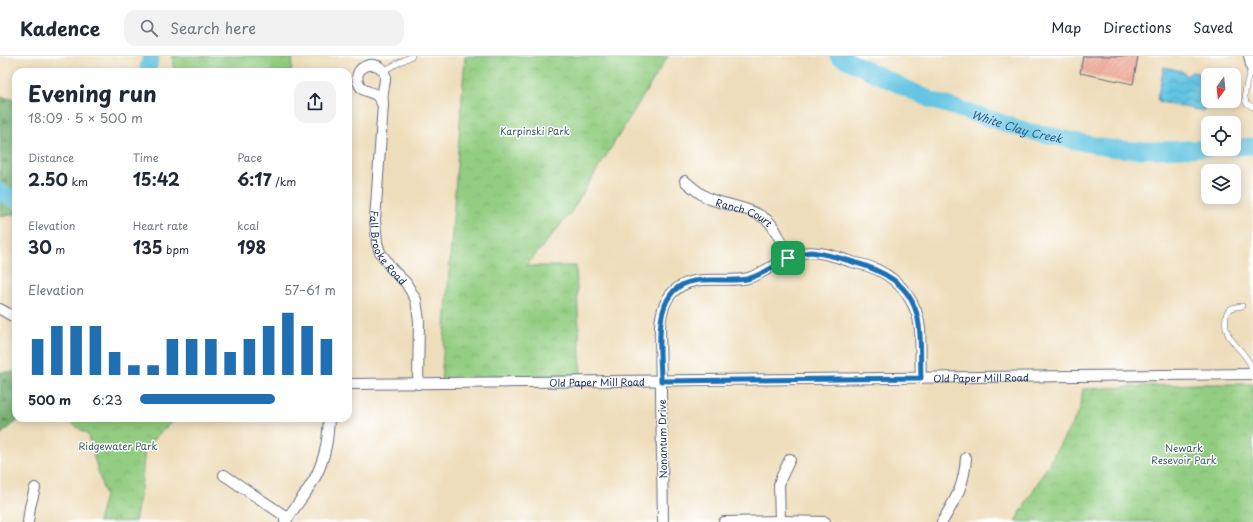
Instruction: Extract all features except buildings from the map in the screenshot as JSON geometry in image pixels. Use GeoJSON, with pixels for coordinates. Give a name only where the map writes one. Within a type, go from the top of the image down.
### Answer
{"type":"FeatureCollection","features":[{"type":"Feature","properties":{"kind":"street"},"geometry":{"type":"LineString","coordinates":[[1249,56],[1252,71]]}},
{"type":"Feature","properties":{"kind":"street"},"geometry":{"type":"LineString","coordinates":[[383,71],[378,66],[368,64],[359,70],[357,77],[359,85],[376,95],[383,105]]}},
{"type":"Feature","properties":{"kind":"street","name":"Fall Brooke Road"},"geometry":{"type":"LineString","coordinates":[[383,71],[385,79],[382,94],[383,105],[375,232],[380,252],[392,269],[406,283],[416,300],[419,320],[418,384]]}},
{"type":"Feature","properties":{"kind":"street","name":"Ranch Court"},"geometry":{"type":"LineString","coordinates":[[685,181],[700,194],[753,212],[768,221],[773,227],[788,258]]}},
{"type":"Feature","properties":{"kind":"street"},"geometry":{"type":"LineString","coordinates":[[788,258],[801,253],[811,252],[822,254],[878,270],[896,282],[910,299],[918,318],[920,329],[921,378]]}},
{"type":"Feature","properties":{"kind":"street","name":"Nonantum Drive"},"geometry":{"type":"LineString","coordinates":[[663,522],[660,326],[663,308],[674,291],[683,284],[702,280],[745,279],[763,273],[788,258]]}},
{"type":"Feature","properties":{"kind":"street"},"geometry":{"type":"LineString","coordinates":[[0,309],[12,316]]}},
{"type":"Feature","properties":{"kind":"street","name":"Old Paper Mill Road"},"geometry":{"type":"LineString","coordinates":[[352,384],[1253,374]]}},
{"type":"Feature","properties":{"kind":"street"},"geometry":{"type":"LineString","coordinates":[[224,475],[287,520],[321,465],[328,438],[329,422]]}},
{"type":"Feature","properties":{"kind":"street"},"geometry":{"type":"LineString","coordinates":[[942,522],[961,487],[965,471],[966,458]]}},
{"type":"Feature","properties":{"kind":"street"},"geometry":{"type":"LineString","coordinates":[[780,521],[779,485],[790,459]]}},
{"type":"Feature","properties":{"kind":"street"},"geometry":{"type":"LineString","coordinates":[[28,522],[35,488]]}},
{"type":"Feature","properties":{"kind":"street"},"geometry":{"type":"LineString","coordinates":[[724,522],[825,522]]}},
{"type":"Feature","properties":{"kind":"lane"},"geometry":{"type":"LineString","coordinates":[[383,71],[412,56]]}},
{"type":"Feature","properties":{"kind":"lane"},"geometry":{"type":"LineString","coordinates":[[1252,71],[1248,79],[1244,98],[1246,103],[1253,107]]}},
{"type":"Feature","properties":{"kind":"lane"},"geometry":{"type":"LineString","coordinates":[[1242,306],[1228,309],[1225,322],[1226,329],[1232,343],[1250,362],[1253,374]]}},
{"type":"Feature","properties":{"kind":"green space"},"geometry":{"type":"Polygon","coordinates":[[[172,56],[293,56],[291,68],[174,68],[172,56]]]}},
{"type":"Feature","properties":{"kind":"green space","name":"Karpinski Park"},"geometry":{"type":"Polygon","coordinates":[[[465,56],[668,56],[571,212],[526,266],[576,266],[581,376],[441,382],[465,56]]]}},
{"type":"Feature","properties":{"kind":"green space"},"geometry":{"type":"Polygon","coordinates":[[[0,97],[12,98],[12,215],[0,217],[0,97]]]}},
{"type":"Feature","properties":{"kind":"green space"},"geometry":{"type":"Polygon","coordinates":[[[0,372],[12,372],[12,422],[16,422],[0,435],[0,372]]]}},
{"type":"Feature","properties":{"kind":"green space","name":"Newark Resevoir Park"},"geometry":{"type":"Polygon","coordinates":[[[1195,384],[1253,384],[1253,522],[1015,522],[1080,410],[1083,389],[1195,384]]]}},
{"type":"Feature","properties":{"kind":"green space","name":"Ridgewater Park"},"geometry":{"type":"Polygon","coordinates":[[[70,422],[172,422],[145,447],[141,489],[135,522],[98,522],[105,496],[88,435],[70,422]]]}},
{"type":"Feature","properties":{"kind":"water"},"geometry":{"type":"Polygon","coordinates":[[[1164,67],[1182,71],[1186,76],[1192,72],[1201,73],[1201,108],[1206,108],[1203,111],[1160,102],[1157,99],[1164,67]]]}},
{"type":"Feature","properties":{"kind":"waterway","name":"White Clay Creek"},"geometry":{"type":"LineString","coordinates":[[148,68],[151,56]]}},
{"type":"Feature","properties":{"kind":"waterway","name":"White Clay Creek"},"geometry":{"type":"LineString","coordinates":[[838,56],[931,100],[1028,131],[1108,148],[1129,150],[1201,148]]}},
{"type":"Feature","properties":{"kind":"waterway","name":"White Clay Creek"},"geometry":{"type":"LineString","coordinates":[[1241,147],[1253,146]]}},
{"type":"Feature","properties":{"kind":"waterway","name":"White Clay Creek"},"geometry":{"type":"LineString","coordinates":[[0,192],[12,198]]}},
{"type":"Feature","properties":{"kind":"route"},"geometry":{"type":"LineString","coordinates":[[811,252],[822,254],[878,270],[896,282],[910,299],[918,318],[920,329],[921,378],[661,381],[661,316],[663,308],[674,291],[683,284],[692,281],[745,279],[763,273],[788,258],[801,253],[811,252]]}}]}
